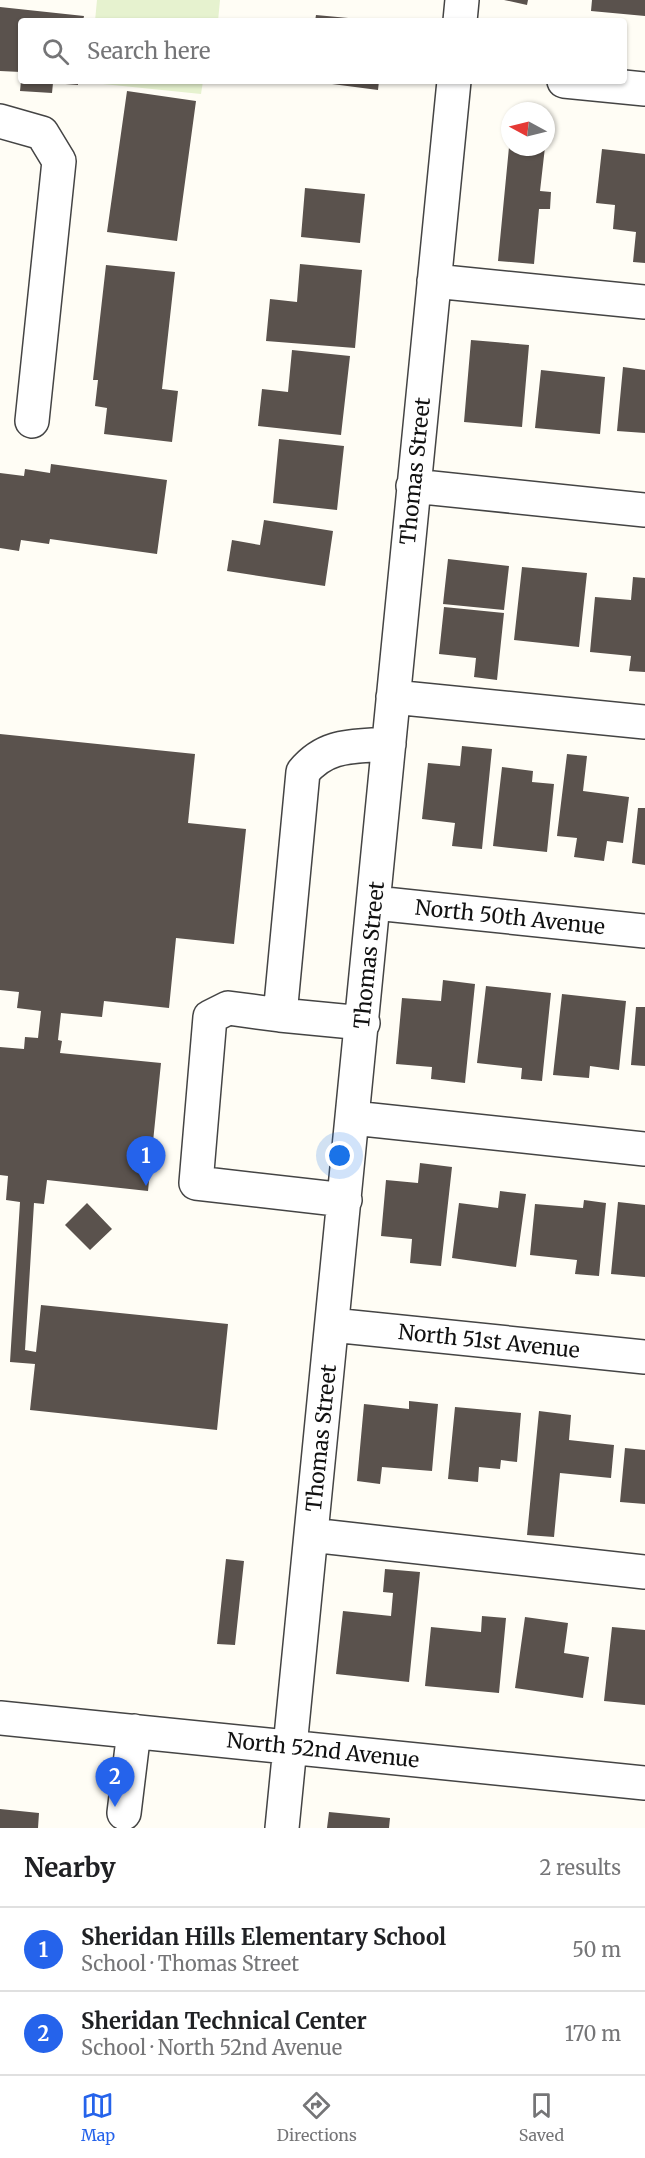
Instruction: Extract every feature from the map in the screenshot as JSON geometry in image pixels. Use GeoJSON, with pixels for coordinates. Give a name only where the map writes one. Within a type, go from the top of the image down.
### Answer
{"type":"FeatureCollection","features":[{"type":"Feature","properties":{"kind":"street"},"geometry":{"type":"LineString","coordinates":[[460,18],[462,0]]}},
{"type":"Feature","properties":{"kind":"street","name":"Thomas Street"},"geometry":{"type":"LineString","coordinates":[[282,1828],[375,903],[413,486],[454,84]]}},
{"type":"Feature","properties":{"kind":"street"},"geometry":{"type":"LineString","coordinates":[[594,84],[645,89]]}},
{"type":"Feature","properties":{"kind":"street"},"geometry":{"type":"LineString","coordinates":[[0,120],[42,133],[59,160],[32,421]]}},
{"type":"Feature","properties":{"kind":"street"},"geometry":{"type":"LineString","coordinates":[[434,281],[645,302]]}},
{"type":"Feature","properties":{"kind":"street"},"geometry":{"type":"LineString","coordinates":[[413,486],[645,510]]}},
{"type":"Feature","properties":{"kind":"street"},"geometry":{"type":"LineString","coordinates":[[393,697],[645,722]]}},
{"type":"Feature","properties":{"kind":"street"},"geometry":{"type":"LineString","coordinates":[[280,1015],[303,772],[315,758],[332,749],[389,744]]}},
{"type":"Feature","properties":{"kind":"street","name":"North 50th Avenue"},"geometry":{"type":"LineString","coordinates":[[375,903],[645,931]]}},
{"type":"Feature","properties":{"kind":"street"},"geometry":{"type":"LineString","coordinates":[[345,1200],[196,1183],[210,1017],[228,1008],[363,1023]]}},
{"type":"Feature","properties":{"kind":"street"},"geometry":{"type":"LineString","coordinates":[[353,1118],[645,1149]]}},
{"type":"Feature","properties":{"kind":"street","name":"North 51st Avenue"},"geometry":{"type":"LineString","coordinates":[[332,1325],[645,1357]]}},
{"type":"Feature","properties":{"kind":"street"},"geometry":{"type":"LineString","coordinates":[[311,1535],[645,1572]]}},
{"type":"Feature","properties":{"kind":"street","name":"North 52nd Avenue"},"geometry":{"type":"LineString","coordinates":[[0,1718],[645,1782]]}},
{"type":"Feature","properties":{"kind":"street"},"geometry":{"type":"LineString","coordinates":[[124,1813],[134,1731]]}},
{"type":"Feature","properties":{"kind":"green space"},"geometry":{"type":"Polygon","coordinates":[[[97,0],[220,0],[218,18],[95,18],[97,0]]]}},
{"type":"Feature","properties":{"kind":"green space"},"geometry":{"type":"Polygon","coordinates":[[[103,84],[203,84],[201,94],[103,84]]]}},
{"type":"Feature","properties":{"kind":"building"},"geometry":{"type":"Polygon","coordinates":[[[504,0],[528,0],[527,5],[504,0]]]}},
{"type":"Feature","properties":{"kind":"building"},"geometry":{"type":"Polygon","coordinates":[[[592,0],[645,0],[645,16],[591,11],[592,0]]]}},
{"type":"Feature","properties":{"kind":"building"},"geometry":{"type":"Polygon","coordinates":[[[0,7],[84,16],[84,18],[18,18],[18,72],[0,71],[0,7]]]}},
{"type":"Feature","properties":{"kind":"building"},"geometry":{"type":"Polygon","coordinates":[[[316,15],[348,18],[316,18],[316,15]]]}},
{"type":"Feature","properties":{"kind":"building"},"geometry":{"type":"Polygon","coordinates":[[[21,84],[53,84],[52,93],[20,91],[21,84]]]}},
{"type":"Feature","properties":{"kind":"building"},"geometry":{"type":"Polygon","coordinates":[[[332,84],[379,84],[378,90],[332,84]]]}},
{"type":"Feature","properties":{"kind":"building"},"geometry":{"type":"Polygon","coordinates":[[[127,91],[196,101],[177,241],[107,232],[127,91]]]}},
{"type":"Feature","properties":{"kind":"building"},"geometry":{"type":"Polygon","coordinates":[[[602,149],[645,154],[645,263],[633,262],[636,232],[613,229],[615,205],[596,203],[602,149]]]}},
{"type":"Feature","properties":{"kind":"building"},"geometry":{"type":"Polygon","coordinates":[[[508,156],[544,156],[540,191],[551,192],[550,209],[539,209],[534,264],[498,261],[508,156]]]}},
{"type":"Feature","properties":{"kind":"building"},"geometry":{"type":"Polygon","coordinates":[[[305,188],[365,194],[360,243],[301,237],[305,188]]]}},
{"type":"Feature","properties":{"kind":"building"},"geometry":{"type":"Polygon","coordinates":[[[300,264],[362,270],[355,348],[266,341],[270,299],[297,302],[300,264]]]}},
{"type":"Feature","properties":{"kind":"building"},"geometry":{"type":"Polygon","coordinates":[[[106,265],[175,272],[162,389],[178,391],[172,442],[104,434],[107,408],[95,406],[98,380],[93,380],[106,265]]]}},
{"type":"Feature","properties":{"kind":"building"},"geometry":{"type":"Polygon","coordinates":[[[471,340],[529,345],[522,427],[464,422],[471,340]]]}},
{"type":"Feature","properties":{"kind":"building"},"geometry":{"type":"Polygon","coordinates":[[[292,350],[350,356],[341,435],[258,426],[262,389],[288,392],[292,350]]]}},
{"type":"Feature","properties":{"kind":"building"},"geometry":{"type":"Polygon","coordinates":[[[623,367],[645,370],[645,433],[617,431],[623,367]]]}},
{"type":"Feature","properties":{"kind":"building"},"geometry":{"type":"Polygon","coordinates":[[[541,370],[605,377],[600,434],[535,428],[541,370]]]}},
{"type":"Feature","properties":{"kind":"building"},"geometry":{"type":"Polygon","coordinates":[[[279,439],[344,446],[337,510],[273,503],[279,439]]]}},
{"type":"Feature","properties":{"kind":"building"},"geometry":{"type":"Polygon","coordinates":[[[51,464],[167,480],[157,554],[50,539],[49,544],[21,540],[19,551],[0,548],[0,473],[24,476],[25,469],[50,473],[51,464]]]}},
{"type":"Feature","properties":{"kind":"building"},"geometry":{"type":"Polygon","coordinates":[[[264,520],[333,531],[325,586],[227,571],[232,540],[260,545],[264,520]]]}},
{"type":"Feature","properties":{"kind":"building"},"geometry":{"type":"Polygon","coordinates":[[[448,559],[509,566],[504,610],[443,604],[448,559]]]}},
{"type":"Feature","properties":{"kind":"building"},"geometry":{"type":"Polygon","coordinates":[[[522,567],[587,573],[579,647],[514,640],[522,567]]]}},
{"type":"Feature","properties":{"kind":"building"},"geometry":{"type":"Polygon","coordinates":[[[633,577],[645,578],[645,672],[629,671],[631,656],[590,652],[595,597],[631,600],[633,577]]]}},
{"type":"Feature","properties":{"kind":"building"},"geometry":{"type":"Polygon","coordinates":[[[444,607],[504,613],[497,680],[474,677],[476,658],[439,654],[444,607]]]}},
{"type":"Feature","properties":{"kind":"building"},"geometry":{"type":"Polygon","coordinates":[[[0,734],[195,754],[188,823],[246,829],[234,944],[176,938],[169,1008],[104,1001],[102,1017],[61,1013],[58,1040],[62,1041],[60,1053],[161,1063],[148,1191],[47,1180],[44,1204],[34,1203],[25,1350],[36,1352],[41,1305],[228,1324],[217,1430],[30,1410],[35,1364],[10,1362],[20,1202],[6,1200],[8,1176],[0,1175],[0,1047],[24,1049],[25,1037],[38,1038],[41,1011],[17,1008],[19,992],[0,990],[0,734]]]}},
{"type":"Feature","properties":{"kind":"building"},"geometry":{"type":"Polygon","coordinates":[[[462,746],[492,749],[482,849],[452,846],[455,823],[422,819],[428,763],[460,766],[462,746]]]}},
{"type":"Feature","properties":{"kind":"building"},"geometry":{"type":"Polygon","coordinates":[[[567,754],[587,756],[583,791],[629,797],[623,843],[607,841],[604,861],[574,857],[577,838],[557,836],[567,754]]]}},
{"type":"Feature","properties":{"kind":"building"},"geometry":{"type":"Polygon","coordinates":[[[502,767],[533,771],[532,782],[554,784],[547,852],[493,846],[502,767]]]}},
{"type":"Feature","properties":{"kind":"building"},"geometry":{"type":"Polygon","coordinates":[[[638,808],[645,808],[645,865],[632,863],[638,808]]]}},
{"type":"Feature","properties":{"kind":"building"},"geometry":{"type":"Polygon","coordinates":[[[443,980],[475,984],[465,1083],[431,1079],[432,1067],[396,1064],[402,998],[441,1001],[443,980]]]}},
{"type":"Feature","properties":{"kind":"building"},"geometry":{"type":"Polygon","coordinates":[[[486,986],[551,993],[542,1081],[521,1079],[522,1068],[477,1063],[486,986]]]}},
{"type":"Feature","properties":{"kind":"building"},"geometry":{"type":"Polygon","coordinates":[[[562,994],[626,1001],[619,1070],[590,1066],[589,1078],[553,1075],[562,994]]]}},
{"type":"Feature","properties":{"kind":"building"},"geometry":{"type":"Polygon","coordinates":[[[636,1007],[645,1007],[645,1066],[631,1065],[636,1007]]]}},
{"type":"Feature","properties":{"kind":"building"},"geometry":{"type":"Polygon","coordinates":[[[420,1163],[452,1167],[441,1266],[410,1263],[412,1239],[381,1236],[386,1180],[418,1183],[420,1163]]]}},
{"type":"Feature","properties":{"kind":"building"},"geometry":{"type":"Polygon","coordinates":[[[500,1191],[526,1194],[516,1267],[452,1258],[459,1203],[498,1208],[500,1191]]]}},
{"type":"Feature","properties":{"kind":"building"},"geometry":{"type":"Polygon","coordinates":[[[584,1200],[606,1203],[599,1276],[575,1274],[577,1260],[530,1255],[535,1204],[583,1208],[584,1200]]]}},
{"type":"Feature","properties":{"kind":"building"},"geometry":{"type":"Polygon","coordinates":[[[618,1202],[645,1205],[645,1277],[611,1274],[618,1202]]]}},
{"type":"Feature","properties":{"kind":"building"},"geometry":{"type":"Polygon","coordinates":[[[87,1203],[112,1229],[90,1250],[65,1225],[87,1203]]]}},
{"type":"Feature","properties":{"kind":"building"},"geometry":{"type":"Polygon","coordinates":[[[409,1401],[438,1404],[432,1471],[382,1467],[380,1484],[357,1481],[364,1404],[409,1409],[409,1401]]]}},
{"type":"Feature","properties":{"kind":"building"},"geometry":{"type":"Polygon","coordinates":[[[455,1407],[521,1413],[517,1462],[501,1460],[500,1469],[479,1467],[478,1482],[448,1479],[455,1407]]]}},
{"type":"Feature","properties":{"kind":"building"},"geometry":{"type":"Polygon","coordinates":[[[539,1411],[571,1415],[569,1440],[614,1445],[611,1478],[560,1473],[554,1537],[527,1535],[539,1411]]]}},
{"type":"Feature","properties":{"kind":"building"},"geometry":{"type":"Polygon","coordinates":[[[625,1448],[645,1450],[645,1504],[620,1502],[625,1448]]]}},
{"type":"Feature","properties":{"kind":"building"},"geometry":{"type":"Polygon","coordinates":[[[226,1559],[244,1561],[235,1645],[217,1644],[226,1559]]]}},
{"type":"Feature","properties":{"kind":"building"},"geometry":{"type":"Polygon","coordinates":[[[385,1569],[420,1572],[409,1682],[336,1674],[343,1611],[391,1616],[393,1593],[383,1592],[385,1569]]]}},
{"type":"Feature","properties":{"kind":"building"},"geometry":{"type":"Polygon","coordinates":[[[482,1616],[506,1618],[499,1693],[425,1686],[431,1627],[481,1632],[482,1616]]]}},
{"type":"Feature","properties":{"kind":"building"},"geometry":{"type":"Polygon","coordinates":[[[525,1617],[568,1623],[564,1653],[589,1657],[583,1698],[515,1688],[525,1617]]]}},
{"type":"Feature","properties":{"kind":"building"},"geometry":{"type":"Polygon","coordinates":[[[612,1627],[645,1630],[645,1705],[604,1701],[612,1627]]]}},
{"type":"Feature","properties":{"kind":"building"},"geometry":{"type":"Polygon","coordinates":[[[0,1809],[39,1813],[38,1828],[0,1828],[0,1809]]]}},
{"type":"Feature","properties":{"kind":"building"},"geometry":{"type":"Polygon","coordinates":[[[329,1812],[390,1818],[389,1828],[327,1828],[329,1812]]]}},
{"type":"Feature","properties":{"kind":"place","name":"Sheridan Hills Elementary School"},"geometry":{"type":"Point","coordinates":[146,1186]}},
{"type":"Feature","properties":{"kind":"place","name":"Sheridan Technical Center"},"geometry":{"type":"Point","coordinates":[115,1807]}}]}
